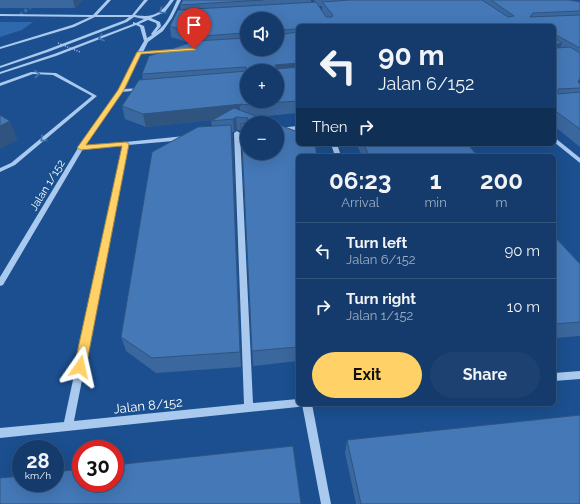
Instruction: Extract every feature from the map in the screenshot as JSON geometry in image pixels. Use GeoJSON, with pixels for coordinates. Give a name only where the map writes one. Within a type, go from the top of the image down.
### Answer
{"type":"FeatureCollection","features":[{"type":"Feature","properties":{"kind":"street"},"geometry":{"type":"LineString","coordinates":[[0,48],[73,26],[94,16],[109,0]]}},
{"type":"Feature","properties":{"kind":"street"},"geometry":{"type":"LineString","coordinates":[[0,67],[48,51],[126,21],[133,16],[146,0]]}},
{"type":"Feature","properties":{"kind":"street"},"geometry":{"type":"LineString","coordinates":[[0,73],[69,50],[138,23],[164,11],[172,0]]}},
{"type":"Feature","properties":{"kind":"street","name":"Jalan 1/152"},"geometry":{"type":"LineString","coordinates":[[0,283],[81,148],[121,90],[146,41],[162,30],[179,0]]}},
{"type":"Feature","properties":{"kind":"street"},"geometry":{"type":"LineString","coordinates":[[0,15],[133,16],[149,18],[155,20],[158,26],[151,38]]}},
{"type":"Feature","properties":{"kind":"street"},"geometry":{"type":"LineString","coordinates":[[94,16],[138,23],[142,26],[146,41]]}},
{"type":"Feature","properties":{"kind":"street"},"geometry":{"type":"LineString","coordinates":[[170,18],[176,18]]}},
{"type":"Feature","properties":{"kind":"street"},"geometry":{"type":"LineString","coordinates":[[139,53],[181,50]]}},
{"type":"Feature","properties":{"kind":"street"},"geometry":{"type":"LineString","coordinates":[[0,85],[33,73],[54,74],[94,96],[13,164],[0,170]]}},
{"type":"Feature","properties":{"kind":"street"},"geometry":{"type":"LineString","coordinates":[[121,90],[144,89]]}},
{"type":"Feature","properties":{"kind":"street"},"geometry":{"type":"LineString","coordinates":[[284,129],[296,128]]}},
{"type":"Feature","properties":{"kind":"street"},"geometry":{"type":"LineString","coordinates":[[236,134],[249,408]]}},
{"type":"Feature","properties":{"kind":"street"},"geometry":{"type":"LineString","coordinates":[[81,148],[189,138]]}},
{"type":"Feature","properties":{"kind":"street"},"geometry":{"type":"LineString","coordinates":[[556,141],[580,161]]}},
{"type":"Feature","properties":{"kind":"street"},"geometry":{"type":"LineString","coordinates":[[68,427],[126,144]]}},
{"type":"Feature","properties":{"kind":"street"},"geometry":{"type":"LineString","coordinates":[[556,377],[580,375]]}},
{"type":"Feature","properties":{"kind":"street","name":"Jalan 8/152"},"geometry":{"type":"LineString","coordinates":[[0,433],[296,404]]}},
{"type":"Feature","properties":{"kind":"street"},"geometry":{"type":"LineString","coordinates":[[307,406],[326,504]]}},
{"type":"Feature","properties":{"kind":"path"},"geometry":{"type":"LineString","coordinates":[[58,43],[80,52]]}},
{"type":"Feature","properties":{"kind":"shaded area"},"geometry":{"type":"Polygon","coordinates":[[[0,22],[33,22],[22,30],[0,37],[0,22]]]}},
{"type":"Feature","properties":{"kind":"building"},"geometry":{"type":"Polygon","coordinates":[[[183,0],[263,0],[180,5],[183,0]]]}},
{"type":"Feature","properties":{"kind":"building"},"geometry":{"type":"Polygon","coordinates":[[[350,0],[482,0],[508,17],[514,16],[491,0],[569,0],[580,2],[580,11],[533,13],[530,17],[580,15],[580,48],[556,35],[556,24],[296,24],[296,29],[284,30],[284,12],[240,12],[240,33],[201,36],[170,26],[178,10],[316,2],[326,17],[332,17],[333,15],[322,2],[350,0]]]}},
{"type":"Feature","properties":{"kind":"building"},"geometry":{"type":"Polygon","coordinates":[[[296,32],[296,63],[240,64],[240,67],[142,74],[149,56],[196,41],[240,38],[240,56],[284,56],[284,34],[296,32]]]}},
{"type":"Feature","properties":{"kind":"building"},"geometry":{"type":"Polygon","coordinates":[[[556,35],[557,40],[562,43],[557,44],[557,48],[570,47],[580,53],[580,78],[578,82],[580,84],[580,88],[558,89],[558,94],[580,92],[580,129],[556,111],[556,35]]]}},
{"type":"Feature","properties":{"kind":"building"},"geometry":{"type":"Polygon","coordinates":[[[296,67],[296,101],[284,102],[284,68],[296,67]]]}},
{"type":"Feature","properties":{"kind":"building"},"geometry":{"type":"Polygon","coordinates":[[[240,72],[240,104],[143,114],[122,106],[139,80],[240,72]]]}},
{"type":"Feature","properties":{"kind":"building"},"geometry":{"type":"Polygon","coordinates":[[[234,108],[256,116],[240,116],[240,117],[236,117],[233,119],[211,121],[234,108]]]}},
{"type":"Feature","properties":{"kind":"building"},"geometry":{"type":"Polygon","coordinates":[[[0,115],[10,121],[0,126],[0,115]]]}},
{"type":"Feature","properties":{"kind":"building"},"geometry":{"type":"Polygon","coordinates":[[[231,125],[240,352],[152,358],[121,337],[152,152],[198,127],[231,125]]]}},
{"type":"Feature","properties":{"kind":"building"},"geometry":{"type":"Polygon","coordinates":[[[284,127],[296,131],[296,146],[315,146],[317,154],[296,154],[296,347],[252,351],[243,160],[284,160],[284,127]]]}},
{"type":"Feature","properties":{"kind":"building"},"geometry":{"type":"Polygon","coordinates":[[[365,146],[469,146],[476,154],[368,154],[365,146]]]}},
{"type":"Feature","properties":{"kind":"building"},"geometry":{"type":"Polygon","coordinates":[[[556,238],[580,264],[580,322],[556,324],[556,238]]]}},
{"type":"Feature","properties":{"kind":"building"},"geometry":{"type":"Polygon","coordinates":[[[580,415],[580,504],[361,504],[347,440],[580,415]]]}},
{"type":"Feature","properties":{"kind":"building"},"geometry":{"type":"Polygon","coordinates":[[[293,446],[301,504],[0,504],[0,478],[12,477],[12,492],[64,492],[64,471],[72,470],[72,492],[124,492],[124,464],[293,446]]]}},
{"type":"Feature","properties":{"kind":"tunnel"},"geometry":{"type":"LineString","coordinates":[[20,15],[39,0]]}},
{"type":"Feature","properties":{"kind":"route"},"geometry":{"type":"LineString","coordinates":[[80,367],[126,144],[81,148],[121,90],[139,53],[194,49]]}}]}
